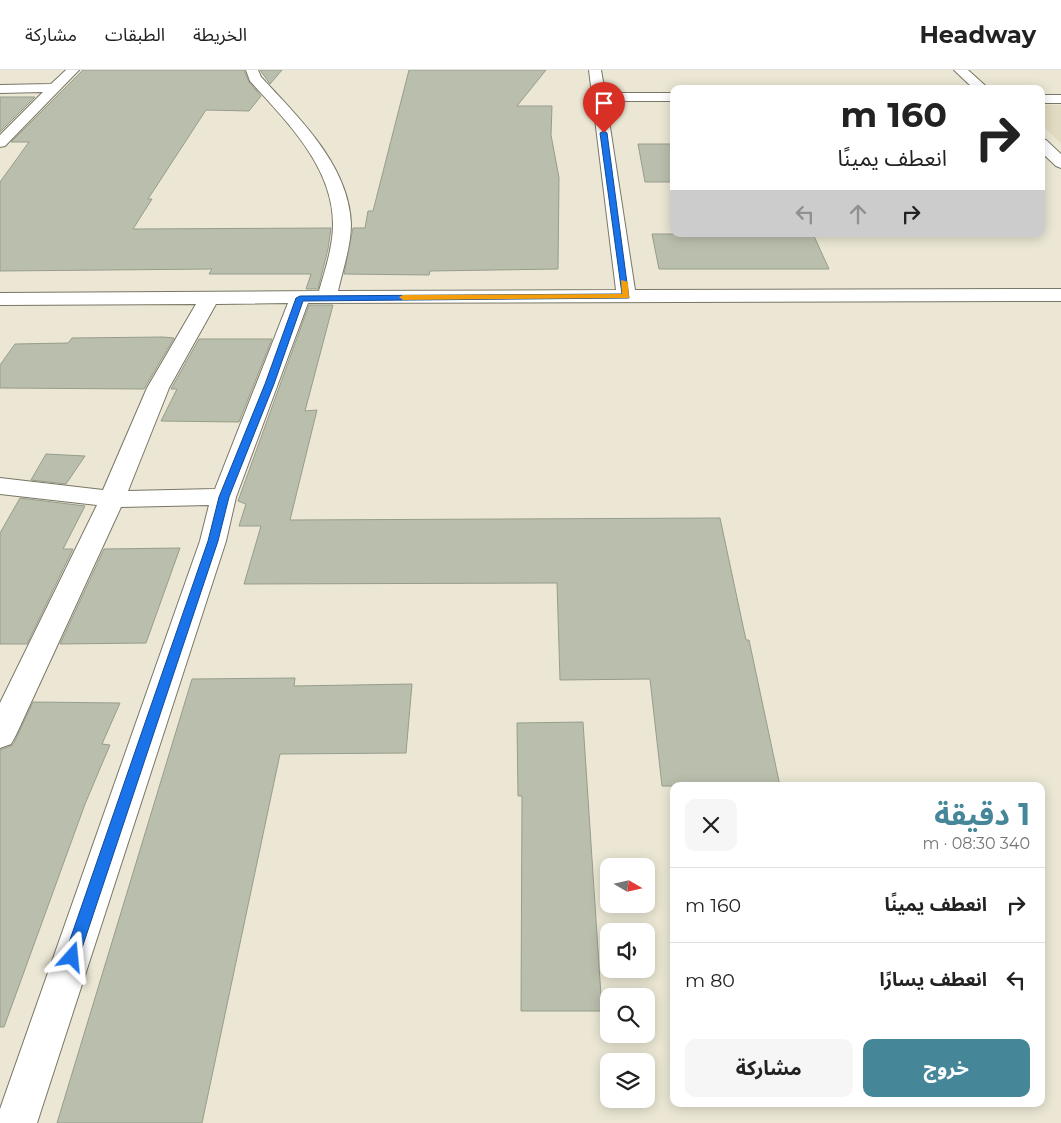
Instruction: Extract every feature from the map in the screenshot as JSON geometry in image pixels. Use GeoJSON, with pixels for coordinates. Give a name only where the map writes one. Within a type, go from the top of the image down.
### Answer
{"type":"FeatureCollection","features":[{"type":"Feature","properties":{"kind":"street"},"geometry":{"type":"LineString","coordinates":[[0,143],[73,70]]}},
{"type":"Feature","properties":{"kind":"street"},"geometry":{"type":"LineString","coordinates":[[16,1123],[213,541],[224,497],[269,384],[314,298],[342,225],[341,203],[334,184],[306,137],[255,78],[252,70]]}},
{"type":"Feature","properties":{"kind":"street"},"geometry":{"type":"LineString","coordinates":[[595,70],[626,296]]}},
{"type":"Feature","properties":{"kind":"street"},"geometry":{"type":"LineString","coordinates":[[960,70],[977,85]]}},
{"type":"Feature","properties":{"kind":"street"},"geometry":{"type":"LineString","coordinates":[[0,89],[53,88]]}},
{"type":"Feature","properties":{"kind":"street"},"geometry":{"type":"LineString","coordinates":[[598,97],[670,97]]}},
{"type":"Feature","properties":{"kind":"street"},"geometry":{"type":"LineString","coordinates":[[1045,99],[1061,99]]}},
{"type":"Feature","properties":{"kind":"street"},"geometry":{"type":"LineString","coordinates":[[1045,147],[1061,163]]}},
{"type":"Feature","properties":{"kind":"street"},"geometry":{"type":"LineString","coordinates":[[0,299],[1061,295]]}},
{"type":"Feature","properties":{"kind":"street"},"geometry":{"type":"LineString","coordinates":[[0,735],[112,499],[158,388],[209,298]]}},
{"type":"Feature","properties":{"kind":"street"},"geometry":{"type":"LineString","coordinates":[[0,486],[112,499],[224,497]]}},
{"type":"Feature","properties":{"kind":"shaded area"},"geometry":{"type":"Polygon","coordinates":[[[1045,105],[1061,105],[1061,144],[1045,128],[1045,105]]]}},
{"type":"Feature","properties":{"kind":"building"},"geometry":{"type":"Polygon","coordinates":[[[83,70],[244,70],[249,82],[261,96],[249,111],[206,110],[148,199],[152,199],[133,229],[331,228],[318,289],[306,289],[311,274],[209,274],[212,269],[0,271],[0,182],[29,142],[11,142],[83,70]]]}},
{"type":"Feature","properties":{"kind":"building"},"geometry":{"type":"Polygon","coordinates":[[[260,70],[282,70],[270,84],[260,70]]]}},
{"type":"Feature","properties":{"kind":"building"},"geometry":{"type":"Polygon","coordinates":[[[409,70],[546,70],[517,106],[552,106],[551,135],[559,178],[558,269],[430,271],[429,275],[344,274],[353,228],[365,228],[368,211],[373,211],[409,70]]]}},
{"type":"Feature","properties":{"kind":"building"},"geometry":{"type":"Polygon","coordinates":[[[0,97],[35,97],[0,132],[0,97]]]}},
{"type":"Feature","properties":{"kind":"building"},"geometry":{"type":"Polygon","coordinates":[[[638,144],[670,144],[670,182],[645,182],[638,144]]]}},
{"type":"Feature","properties":{"kind":"building"},"geometry":{"type":"Polygon","coordinates":[[[652,234],[670,234],[670,237],[814,237],[829,269],[659,269],[652,234]]]}},
{"type":"Feature","properties":{"kind":"building"},"geometry":{"type":"Polygon","coordinates":[[[309,305],[333,305],[305,411],[317,410],[290,520],[720,518],[746,640],[749,640],[779,782],[670,782],[670,786],[662,786],[650,679],[560,680],[557,583],[244,584],[261,526],[239,526],[246,504],[238,501],[309,305]]]}},
{"type":"Feature","properties":{"kind":"building"},"geometry":{"type":"Polygon","coordinates":[[[72,338],[174,338],[144,389],[0,388],[0,365],[15,344],[68,343],[72,338]]]}},
{"type":"Feature","properties":{"kind":"building"},"geometry":{"type":"Polygon","coordinates":[[[199,339],[272,339],[239,422],[161,421],[177,389],[171,389],[199,339]]]}},
{"type":"Feature","properties":{"kind":"building"},"geometry":{"type":"Polygon","coordinates":[[[46,454],[85,456],[66,484],[31,480],[46,454]]]}},
{"type":"Feature","properties":{"kind":"building"},"geometry":{"type":"Polygon","coordinates":[[[20,498],[85,506],[63,549],[73,549],[27,644],[0,644],[0,533],[20,498]]]}},
{"type":"Feature","properties":{"kind":"building"},"geometry":{"type":"Polygon","coordinates":[[[180,548],[146,643],[60,644],[104,549],[180,548]]]}},
{"type":"Feature","properties":{"kind":"building"},"geometry":{"type":"Polygon","coordinates":[[[295,678],[294,686],[412,684],[406,753],[280,754],[202,1123],[57,1123],[192,679],[295,678]]]}},
{"type":"Feature","properties":{"kind":"building"},"geometry":{"type":"Polygon","coordinates":[[[33,702],[120,703],[102,744],[110,745],[85,804],[4,1027],[0,1027],[0,750],[13,745],[33,702]]]}},
{"type":"Feature","properties":{"kind":"building"},"geometry":{"type":"Polygon","coordinates":[[[583,722],[600,988],[600,1011],[521,1011],[522,796],[518,796],[517,723],[583,722]]]}},
{"type":"Feature","properties":{"kind":"slow traffic"},"geometry":{"type":"LineString","coordinates":[[403,297],[626,296],[624,282]]}},
{"type":"Feature","properties":{"kind":"route"},"geometry":{"type":"LineString","coordinates":[[72,957],[213,541],[224,497],[269,384],[300,298],[626,296],[604,133]]}}]}
